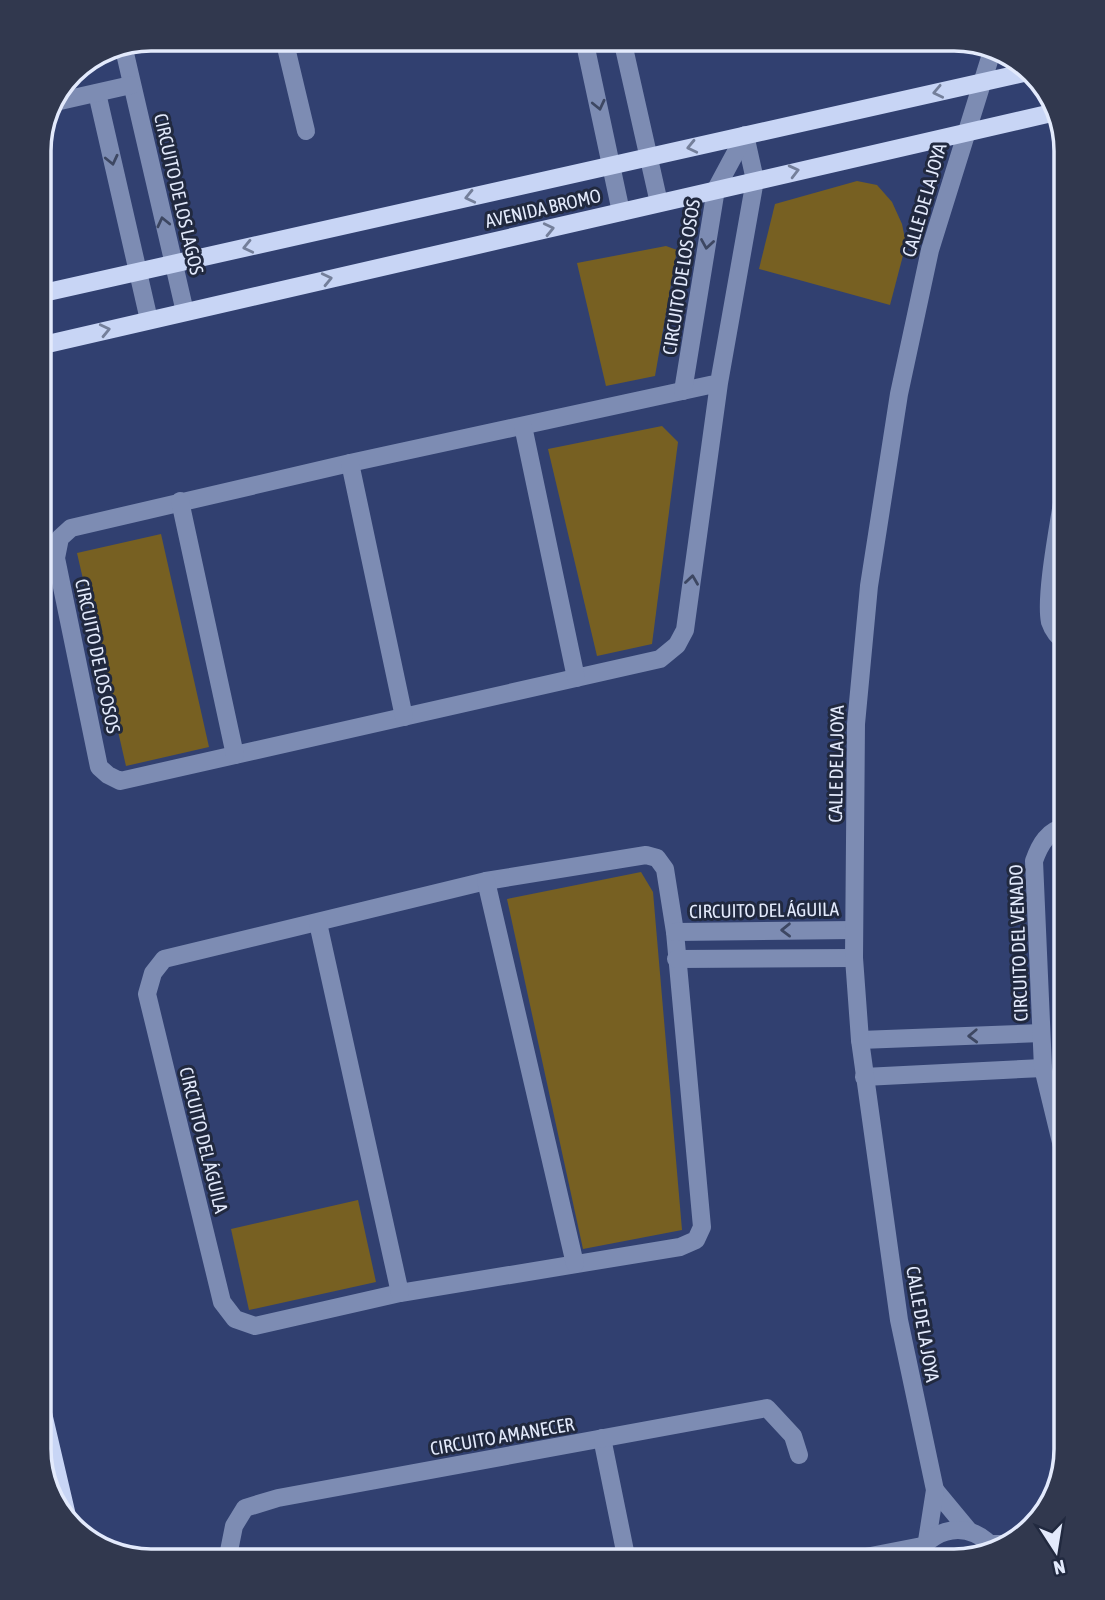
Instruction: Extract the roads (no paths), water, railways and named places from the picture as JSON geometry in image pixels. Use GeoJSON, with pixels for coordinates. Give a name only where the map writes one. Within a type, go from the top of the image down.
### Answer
{"type":"FeatureCollection","features":[{"type":"Feature","properties":{"kind":"main road","name":"AVENIDA BROMO"},"geometry":{"type":"LineString","coordinates":[[51,291],[1019,74]]}},
{"type":"Feature","properties":{"kind":"main road","name":"AVENIDA BROMO"},"geometry":{"type":"LineString","coordinates":[[51,343],[1047,114]]}},
{"type":"Feature","properties":{"kind":"main road"},"geometry":{"type":"LineString","coordinates":[[51,1450],[62,1495]]}},
{"type":"Feature","properties":{"kind":"street"},"geometry":{"type":"LineString","coordinates":[[287,51],[306,131]]}},
{"type":"Feature","properties":{"kind":"street"},"geometry":{"type":"LineString","coordinates":[[587,51],[621,212]]}},
{"type":"Feature","properties":{"kind":"street"},"geometry":{"type":"LineString","coordinates":[[625,51],[659,203]]}},
{"type":"Feature","properties":{"kind":"street","name":"CIRCUITO DE LOS LAGOS"},"geometry":{"type":"LineString","coordinates":[[125,55],[185,312]]}},
{"type":"Feature","properties":{"kind":"street","name":"CALLE DE LA JOYA"},"geometry":{"type":"LineString","coordinates":[[922,1549],[935,1490],[899,1320],[863,1077],[860,1040],[854,958],[856,724],[878,518],[899,394],[930,250],[990,57]]}},
{"type":"Feature","properties":{"kind":"street"},"geometry":{"type":"LineString","coordinates":[[65,100],[131,85]]}},
{"type":"Feature","properties":{"kind":"street"},"geometry":{"type":"LineString","coordinates":[[97,93],[149,320]]}},
{"type":"Feature","properties":{"kind":"street","name":"CIRCUITO DE LOS OSOS"},"geometry":{"type":"LineString","coordinates":[[719,383],[180,501],[71,528],[57,547],[55,558],[99,767],[120,780],[660,659],[677,645],[685,630],[719,383],[755,180],[746,135]]}},
{"type":"Feature","properties":{"kind":"street","name":"CIRCUITO DE LOS OSOS"},"geometry":{"type":"LineString","coordinates":[[683,391],[716,190],[746,135]]}},
{"type":"Feature","properties":{"kind":"street"},"geometry":{"type":"LineString","coordinates":[[523,426],[576,678]]}},
{"type":"Feature","properties":{"kind":"street"},"geometry":{"type":"LineString","coordinates":[[350,463],[404,717]]}},
{"type":"Feature","properties":{"kind":"street"},"geometry":{"type":"LineString","coordinates":[[180,501],[235,755]]}},
{"type":"Feature","properties":{"kind":"street"},"geometry":{"type":"LineString","coordinates":[[1054,591],[1049,619],[1054,628]]}},
{"type":"Feature","properties":{"kind":"street","name":"CIRCUITO DEL VENADO"},"geometry":{"type":"LineString","coordinates":[[1054,832],[1047,835],[1039,845],[1034,861],[1043,1068],[1054,1113]]}},
{"type":"Feature","properties":{"kind":"street","name":"CIRCUITO DEL ÁGUILA"},"geometry":{"type":"LineString","coordinates":[[646,855],[657,858],[665,869],[675,932],[702,1227],[696,1240],[680,1247],[400,1293],[255,1326],[235,1319],[222,1301],[147,994],[153,973],[164,959],[486,881],[646,855]]}},
{"type":"Feature","properties":{"kind":"street"},"geometry":{"type":"LineString","coordinates":[[486,881],[575,1264]]}},
{"type":"Feature","properties":{"kind":"street"},"geometry":{"type":"LineString","coordinates":[[318,923],[400,1293]]}},
{"type":"Feature","properties":{"kind":"street","name":"CIRCUITO DEL ÁGUILA"},"geometry":{"type":"LineString","coordinates":[[675,932],[854,930]]}},
{"type":"Feature","properties":{"kind":"street"},"geometry":{"type":"LineString","coordinates":[[676,959],[854,958]]}},
{"type":"Feature","properties":{"kind":"street","name":"CIRCUITO DEL VENADO"},"geometry":{"type":"LineString","coordinates":[[860,1040],[1041,1033]]}},
{"type":"Feature","properties":{"kind":"street"},"geometry":{"type":"LineString","coordinates":[[863,1077],[1043,1068]]}},
{"type":"Feature","properties":{"kind":"street","name":"CIRCUITO AMANECER"},"geometry":{"type":"LineString","coordinates":[[229,1549],[234,1526],[245,1508],[278,1498],[767,1408],[782,1420],[793,1436],[799,1455]]}},
{"type":"Feature","properties":{"kind":"street"},"geometry":{"type":"LineString","coordinates":[[602,1438],[625,1549]]}},
{"type":"Feature","properties":{"kind":"street","name":"CALLE DE LA JOYA"},"geometry":{"type":"LineString","coordinates":[[935,1490],[969,1531],[987,1544]]}},
{"type":"Feature","properties":{"kind":"street"},"geometry":{"type":"LineString","coordinates":[[923,1549],[947,1530],[969,1531]]}}]}
